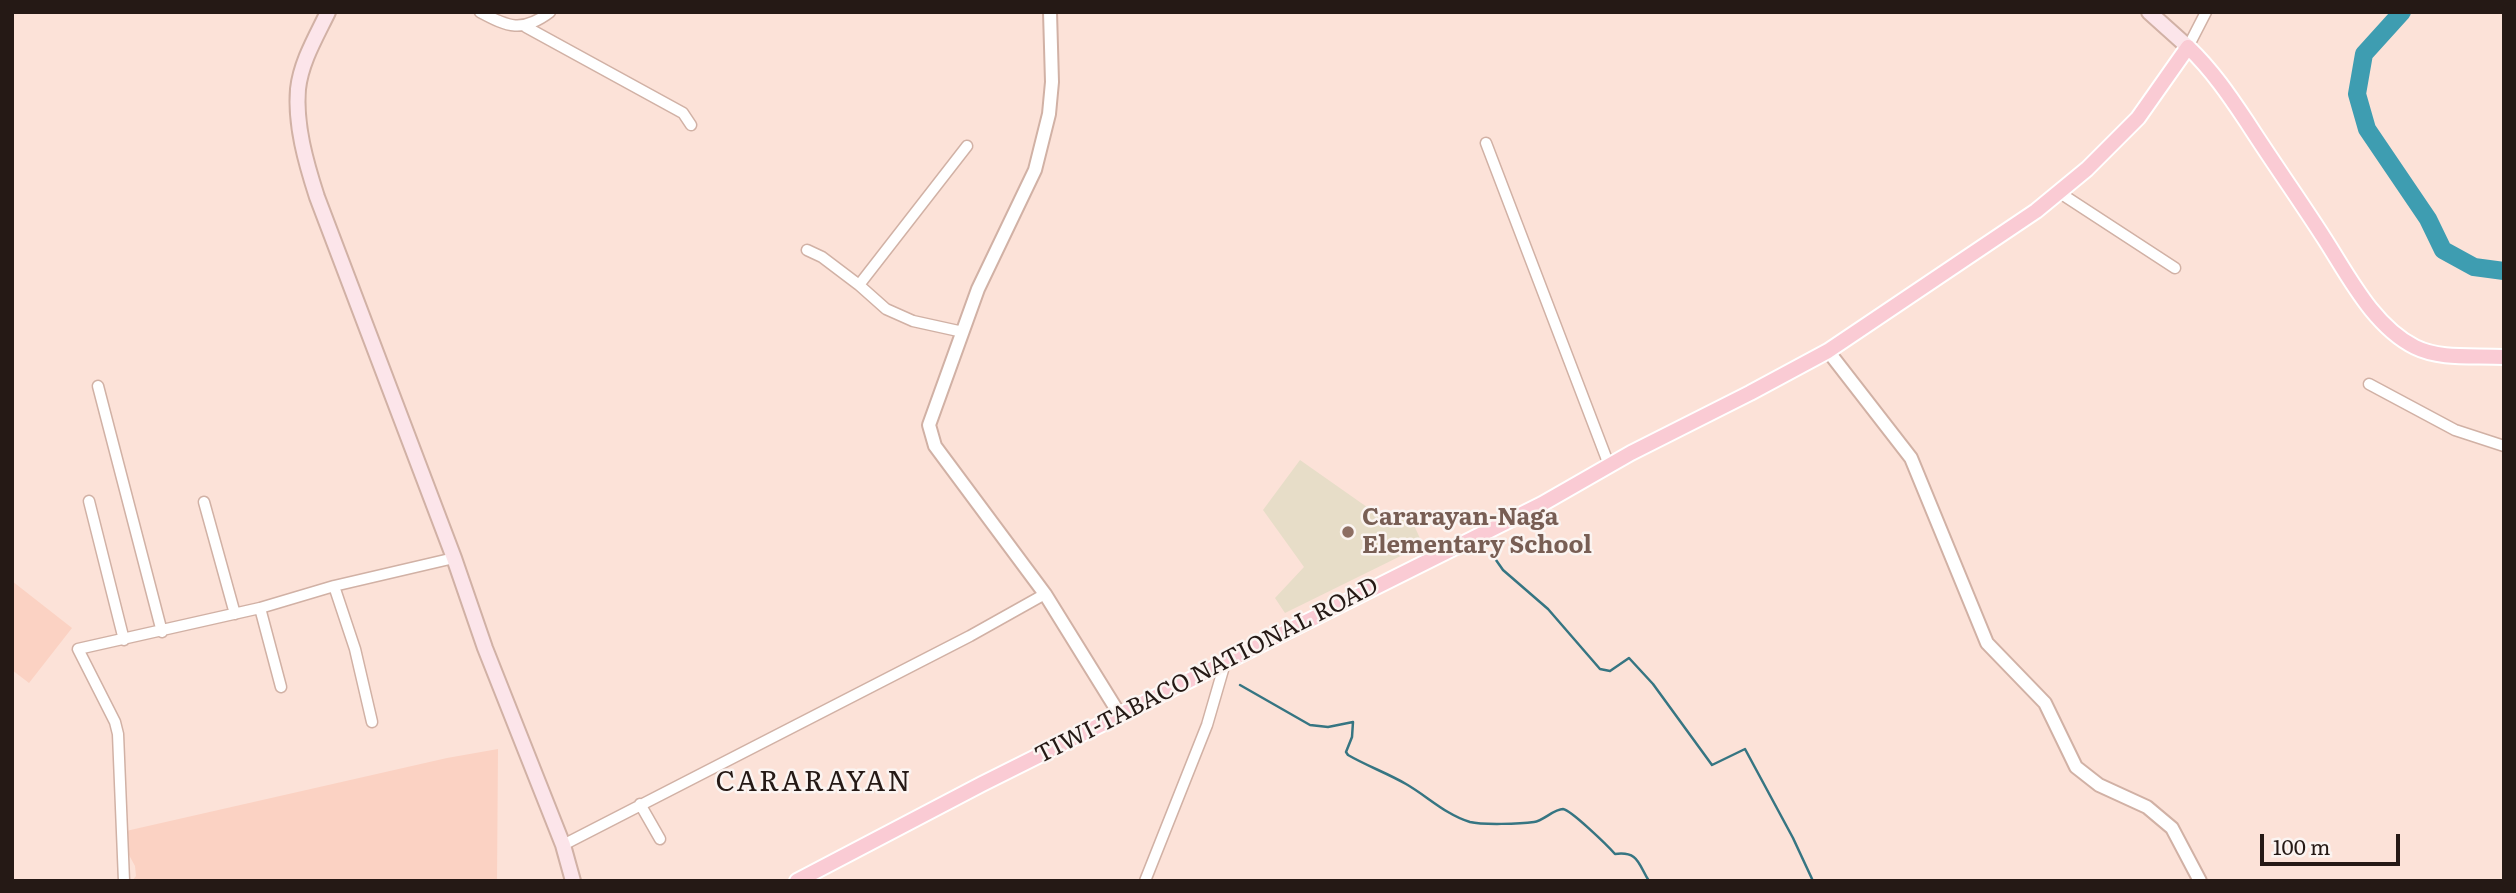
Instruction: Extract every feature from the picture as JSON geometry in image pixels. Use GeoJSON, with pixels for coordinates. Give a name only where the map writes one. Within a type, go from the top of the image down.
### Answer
{"type":"FeatureCollection","features":[{"type":"Feature","properties":{"kind":"main road"},"geometry":{"type":"LineString","coordinates":[[328,12],[306,59],[298,89],[306,161],[388,390],[563,845],[573,881]]}},
{"type":"Feature","properties":{"kind":"main road"},"geometry":{"type":"LineString","coordinates":[[2150,12],[2205,63],[2235,102],[2348,276],[2383,322],[2402,340],[2426,351],[2441,355],[2504,357]]}},
{"type":"Feature","properties":{"kind":"main road","name":"TIWI-TABACO NATIONAL ROAD"},"geometry":{"type":"LineString","coordinates":[[797,881],[898,827],[1542,505],[1609,465],[1828,351],[2060,193],[2138,118],[2188,47]]}},
{"type":"Feature","properties":{"kind":"street"},"geometry":{"type":"LineString","coordinates":[[480,12],[500,23],[526,27],[682,113],[691,125]]}},
{"type":"Feature","properties":{"kind":"street"},"geometry":{"type":"LineString","coordinates":[[526,27],[550,12]]}},
{"type":"Feature","properties":{"kind":"street"},"geometry":{"type":"LineString","coordinates":[[1049,12],[1052,82],[1043,140],[1027,189],[978,289],[929,425],[935,446],[1045,594],[1120,715]]}},
{"type":"Feature","properties":{"kind":"street"},"geometry":{"type":"LineString","coordinates":[[2188,47],[2206,12]]}},
{"type":"Feature","properties":{"kind":"street"},"geometry":{"type":"LineString","coordinates":[[1486,143],[1609,465]]}},
{"type":"Feature","properties":{"kind":"street"},"geometry":{"type":"LineString","coordinates":[[859,285],[967,146]]}},
{"type":"Feature","properties":{"kind":"street"},"geometry":{"type":"LineString","coordinates":[[2060,193],[2175,268]]}},
{"type":"Feature","properties":{"kind":"street"},"geometry":{"type":"LineString","coordinates":[[807,250],[822,257],[886,309],[913,321],[963,332]]}},
{"type":"Feature","properties":{"kind":"street"},"geometry":{"type":"LineString","coordinates":[[1828,351],[1911,458],[1987,642],[2045,703],[2076,767],[2099,785],[2147,807],[2172,828],[2200,881]]}},
{"type":"Feature","properties":{"kind":"street"},"geometry":{"type":"LineString","coordinates":[[2369,384],[2455,430],[2504,446]]}},
{"type":"Feature","properties":{"kind":"street"},"geometry":{"type":"LineString","coordinates":[[98,386],[162,632]]}},
{"type":"Feature","properties":{"kind":"street"},"geometry":{"type":"LineString","coordinates":[[89,501],[124,639]]}},
{"type":"Feature","properties":{"kind":"street"},"geometry":{"type":"LineString","coordinates":[[204,502],[235,614]]}},
{"type":"Feature","properties":{"kind":"street"},"geometry":{"type":"LineString","coordinates":[[124,881],[118,734],[115,722],[78,649],[162,632],[260,608],[334,586],[454,558]]}},
{"type":"Feature","properties":{"kind":"street"},"geometry":{"type":"LineString","coordinates":[[334,586],[355,649],[372,722]]}},
{"type":"Feature","properties":{"kind":"street"},"geometry":{"type":"LineString","coordinates":[[563,845],[970,636],[1045,594]]}},
{"type":"Feature","properties":{"kind":"street"},"geometry":{"type":"LineString","coordinates":[[260,608],[281,687]]}},
{"type":"Feature","properties":{"kind":"street"},"geometry":{"type":"LineString","coordinates":[[1145,881],[1207,725],[1224,663]]}},
{"type":"Feature","properties":{"kind":"street"},"geometry":{"type":"LineString","coordinates":[[640,804],[660,839]]}},
{"type":"Feature","properties":{"kind":"shaded area","name":"Cararayan-Naga Elementary School"},"geometry":{"type":"Polygon","coordinates":[[[1300,460],[1384,519],[1408,512],[1423,545],[1285,613],[1275,598],[1304,567],[1263,510],[1300,460]]]}},
{"type":"Feature","properties":{"kind":"shaded area"},"geometry":{"type":"Polygon","coordinates":[[[12,581],[72,628],[29,683],[12,670],[12,581]]]}},
{"type":"Feature","properties":{"kind":"shaded area"},"geometry":{"type":"Polygon","coordinates":[[[498,749],[497,881],[132,881],[136,876],[135,866],[129,855],[126,831],[447,758],[498,749]]]}},
{"type":"Feature","properties":{"kind":"waterway"},"geometry":{"type":"LineString","coordinates":[[2402,12],[2364,54],[2357,94],[2367,129],[2428,219],[2443,250],[2474,267],[2504,271]]}},
{"type":"Feature","properties":{"kind":"waterway"},"geometry":{"type":"LineString","coordinates":[[1496,560],[1503,570],[1548,609],[1600,669],[1610,671],[1629,658],[1653,684],[1712,765],[1745,749],[1813,881]]}},
{"type":"Feature","properties":{"kind":"waterway"},"geometry":{"type":"LineString","coordinates":[[1240,685],[1310,725],[1328,727],[1353,722],[1352,737],[1346,752],[1348,755],[1406,784],[1461,819],[1483,824],[1528,823],[1563,809],[1615,854],[1629,855],[1637,860],[1649,881]]}},
{"type":"Feature","properties":{"kind":"place","name":"Cararayan-Naga Elementary School"},"geometry":{"type":"Point","coordinates":[1348,532]}},
{"type":"Feature","properties":{"kind":"district","name":"CARARAYAN"},"geometry":{"type":"Point","coordinates":[814,783]}}]}
